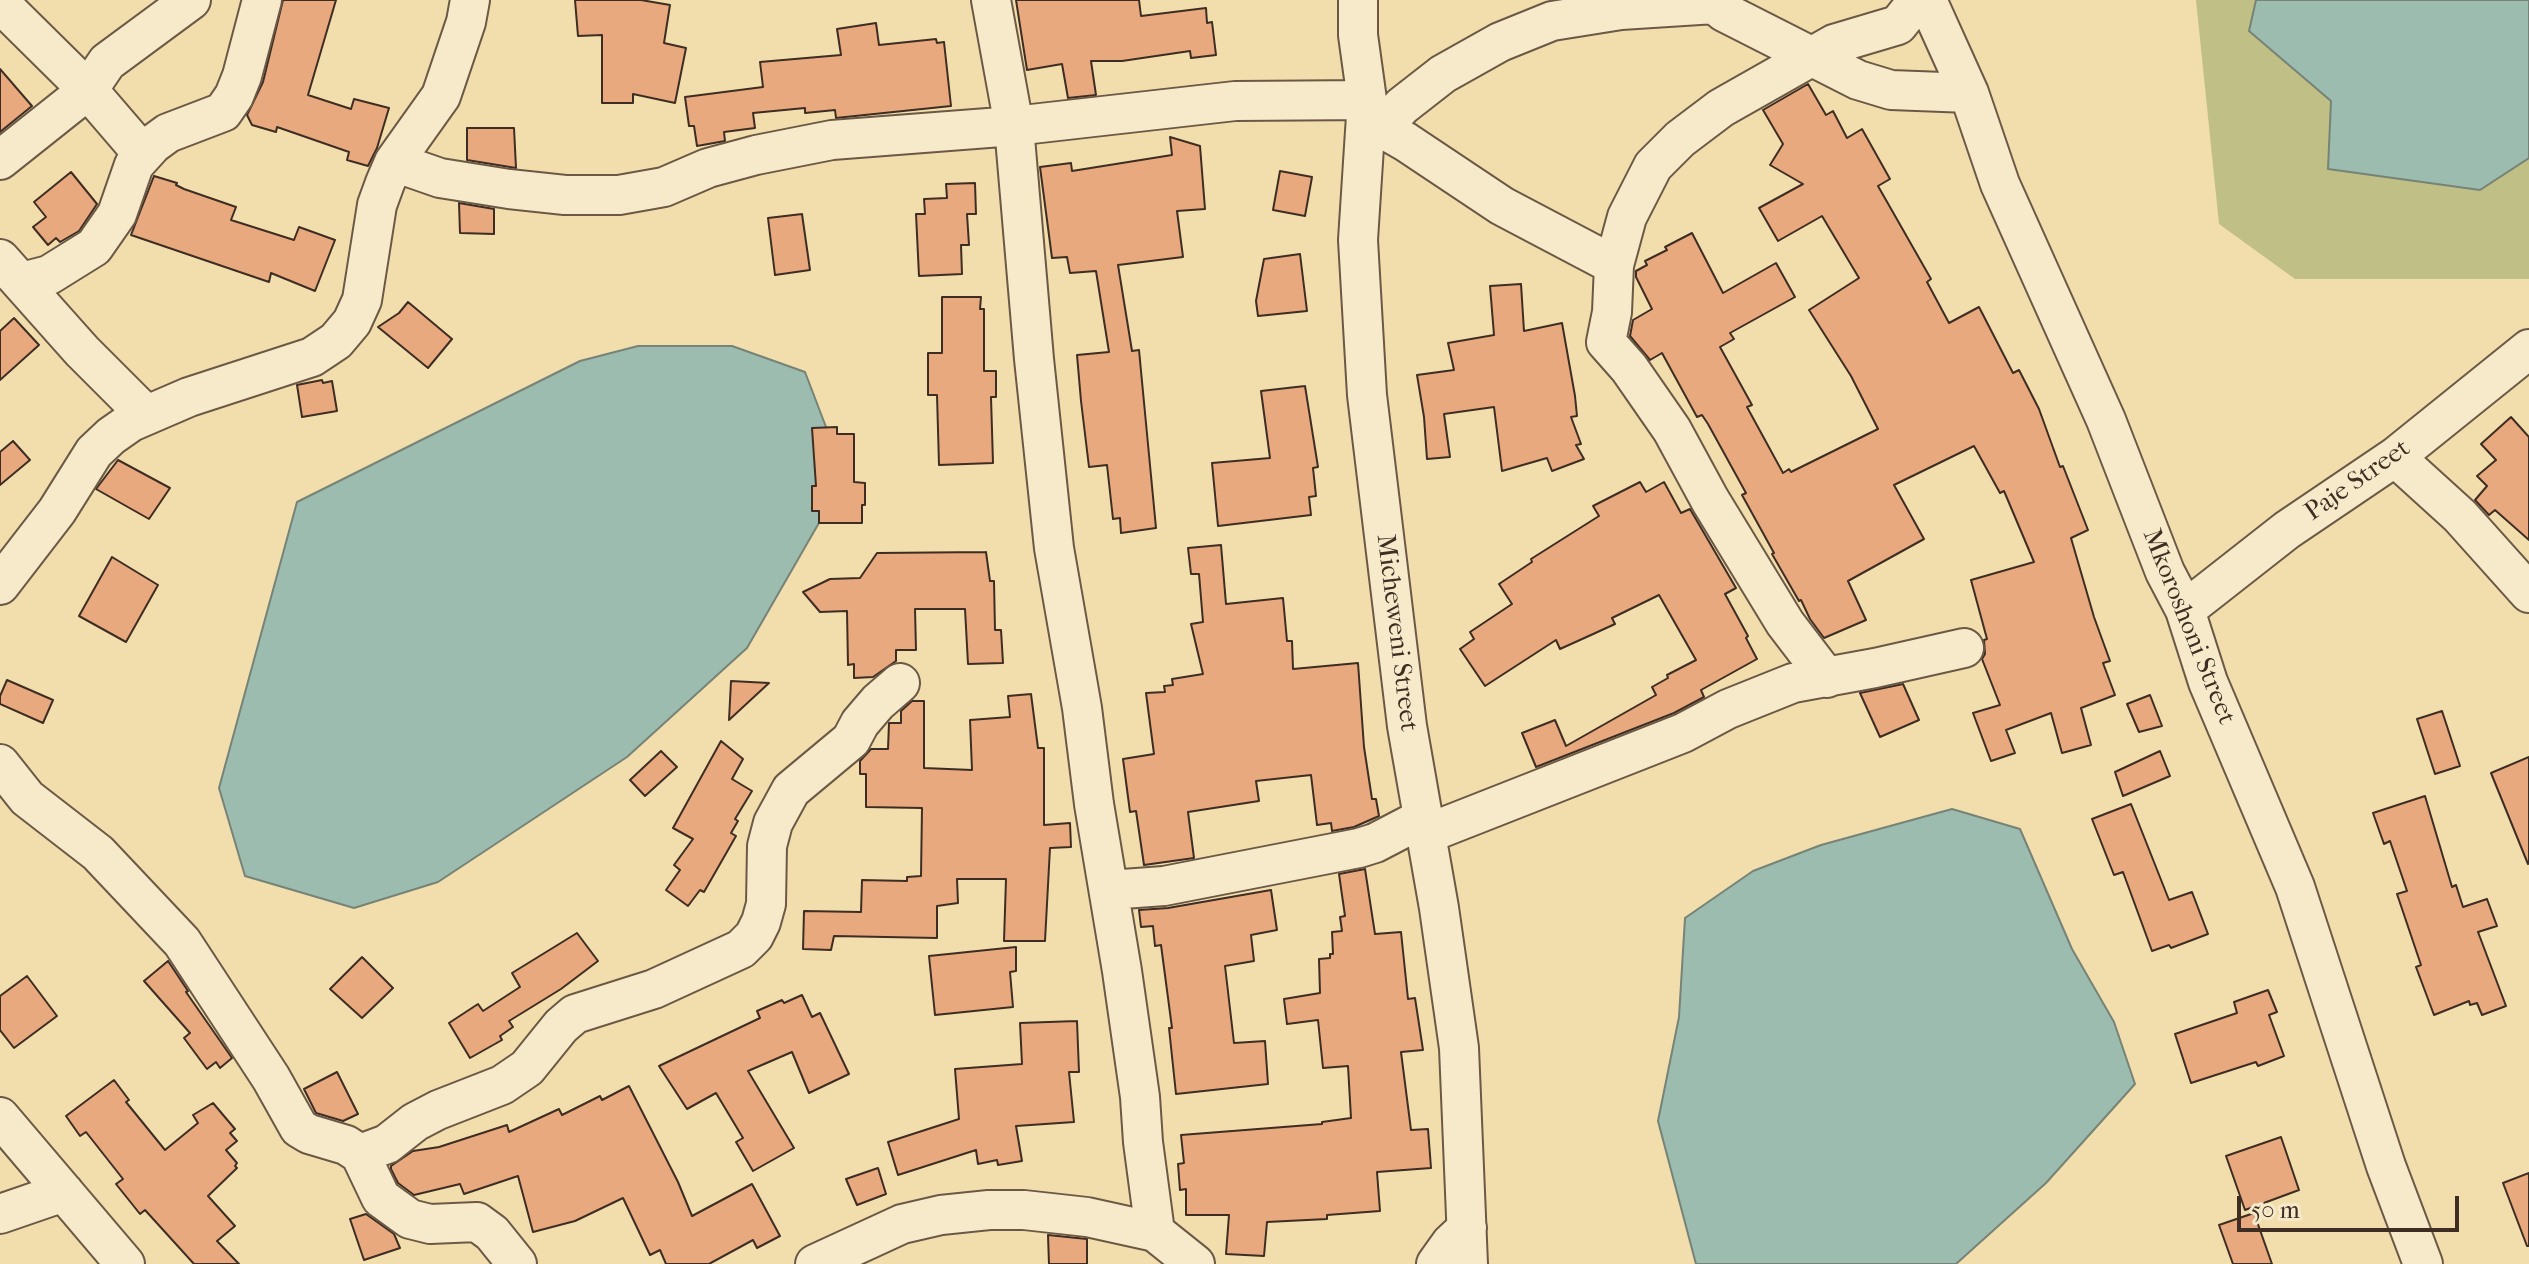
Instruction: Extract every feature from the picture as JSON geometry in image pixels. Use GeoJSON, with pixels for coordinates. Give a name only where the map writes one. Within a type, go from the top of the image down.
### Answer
{"type":"FeatureCollection","features":[{"type":"Feature","properties":{"kind":"street"},"geometry":{"type":"LineString","coordinates":[[0,160],[88,90],[107,62],[191,0]]}},
{"type":"Feature","properties":{"kind":"street"},"geometry":{"type":"LineString","coordinates":[[11,270],[49,275],[94,247],[117,214],[134,165],[143,154],[168,133],[223,112],[242,76],[262,0]]}},
{"type":"Feature","properties":{"kind":"street"},"geometry":{"type":"LineString","coordinates":[[1,574],[57,511],[94,452],[111,436],[146,415],[189,397],[312,357],[336,341],[352,322],[362,300],[377,205],[394,162],[441,96],[466,22],[470,0]]}},
{"type":"Feature","properties":{"kind":"street"},"geometry":{"type":"LineString","coordinates":[[991,0],[1014,126],[1054,548],[1140,1097],[1145,1242]]}},
{"type":"Feature","properties":{"kind":"street","name":"Micheweni Street"},"geometry":{"type":"LineString","coordinates":[[1358,0],[1358,35],[1371,116],[1358,240],[1367,395],[1395,638],[1459,1048],[1468,1246]]}},
{"type":"Feature","properties":{"kind":"street"},"geometry":{"type":"LineString","coordinates":[[1827,678],[1785,623],[1710,500],[1672,430],[1629,368],[1606,342],[1612,312],[1614,265],[1627,217],[1653,166],[1680,139],[1721,108],[1834,44],[1898,25],[1918,0]]}},
{"type":"Feature","properties":{"kind":"street","name":"Mkoroshoni Street"},"geometry":{"type":"LineString","coordinates":[[1927,0],[1969,93],[2000,184],[2106,420],[2165,572],[2185,610],[2208,682],[2295,887],[2386,1166],[2423,1264]]}},
{"type":"Feature","properties":{"kind":"street"},"geometry":{"type":"LineString","coordinates":[[394,162],[440,178],[509,189],[565,195],[619,195],[664,187],[708,168],[810,143],[1014,126],[1235,101],[1371,116],[1402,106],[1443,74],[1500,42],[1552,21],[1621,10],[1712,2],[1724,12],[1858,80],[1891,90],[1969,93]]}},
{"type":"Feature","properties":{"kind":"street"},"geometry":{"type":"LineString","coordinates":[[0,3],[88,90],[143,154]]}},
{"type":"Feature","properties":{"kind":"street"},"geometry":{"type":"LineString","coordinates":[[1371,116],[1502,206],[1614,265]]}},
{"type":"Feature","properties":{"kind":"street"},"geometry":{"type":"LineString","coordinates":[[11,270],[82,351],[146,415]]}},
{"type":"Feature","properties":{"kind":"street","name":"Paje Street"},"geometry":{"type":"LineString","coordinates":[[2185,610],[2287,530],[2395,457],[2529,349]]}},
{"type":"Feature","properties":{"kind":"street"},"geometry":{"type":"LineString","coordinates":[[2395,457],[2460,516],[2529,593]]}},
{"type":"Feature","properties":{"kind":"street"},"geometry":{"type":"LineString","coordinates":[[1109,890],[1176,884],[1359,848],[1683,733],[1728,709],[1793,683],[1964,648]]}},
{"type":"Feature","properties":{"kind":"street"},"geometry":{"type":"LineString","coordinates":[[360,1154],[387,1144],[415,1122],[502,1085],[527,1068],[561,1026],[575,1014],[654,989],[741,949],[754,936],[761,922],[766,904],[767,846],[773,823],[791,790],[851,740],[869,713],[900,683]]}},
{"type":"Feature","properties":{"kind":"street"},"geometry":{"type":"LineString","coordinates":[[0,764],[27,798],[98,853],[182,942],[271,1078],[299,1128],[346,1145],[360,1154],[381,1198],[410,1219],[430,1224],[477,1222],[492,1233],[517,1264]]}},
{"type":"Feature","properties":{"kind":"street"},"geometry":{"type":"LineString","coordinates":[[5,1134],[64,1192],[125,1264]]}},
{"type":"Feature","properties":{"kind":"street"},"geometry":{"type":"LineString","coordinates":[[0,1214],[64,1192]]}},
{"type":"Feature","properties":{"kind":"street"},"geometry":{"type":"LineString","coordinates":[[815,1264],[902,1224],[941,1215],[989,1210],[1024,1210],[1087,1217],[1195,1264]]}},
{"type":"Feature","properties":{"kind":"street"},"geometry":{"type":"LineString","coordinates":[[1436,1264],[1451,1243],[1468,1246]]}},
{"type":"Feature","properties":{"kind":"green space"},"geometry":{"type":"Polygon","coordinates":[[[2196,0],[2529,0],[2529,279],[2295,279],[2219,224],[2196,0]]]}},
{"type":"Feature","properties":{"kind":"shaded area"},"geometry":{"type":"Polygon","coordinates":[[[2256,0],[2529,0],[2529,158],[2480,190],[2328,169],[2331,101],[2249,31],[2256,0]]]}},
{"type":"Feature","properties":{"kind":"shaded area"},"geometry":{"type":"Polygon","coordinates":[[[638,346],[732,346],[805,372],[831,440],[831,502],[747,648],[627,757],[438,882],[354,908],[245,876],[219,788],[297,502],[580,361],[638,346]]]}},
{"type":"Feature","properties":{"kind":"shaded area"},"geometry":{"type":"Polygon","coordinates":[[[1952,809],[2020,829],[2072,949],[2114,1022],[2135,1084],[2046,1183],[1956,1264],[1696,1264],[1658,1121],[1679,1017],[1685,918],[1753,871],[1821,845],[1952,809]]]}},
{"type":"Feature","properties":{"kind":"building"},"geometry":{"type":"Polygon","coordinates":[[[283,0],[336,0],[308,95],[351,109],[354,99],[389,108],[368,166],[347,160],[349,152],[277,127],[276,132],[252,125],[247,115],[263,82],[283,0]]]}},
{"type":"Feature","properties":{"kind":"building"},"geometry":{"type":"Polygon","coordinates":[[[575,0],[641,0],[670,5],[664,43],[686,48],[675,103],[633,94],[633,103],[602,103],[602,35],[578,36],[575,0]]]}},
{"type":"Feature","properties":{"kind":"building"},"geometry":{"type":"Polygon","coordinates":[[[1016,0],[1139,0],[1141,16],[1206,8],[1207,23],[1212,22],[1216,55],[1191,58],[1190,51],[1122,61],[1091,61],[1096,95],[1068,98],[1062,64],[1027,70],[1016,0]]]}},
{"type":"Feature","properties":{"kind":"building"},"geometry":{"type":"Polygon","coordinates":[[[876,23],[879,45],[936,39],[937,43],[944,42],[951,106],[836,118],[835,110],[805,113],[805,108],[753,113],[755,128],[724,132],[725,141],[697,146],[694,126],[689,126],[685,97],[763,87],[760,62],[841,55],[837,29],[876,23]]]}},
{"type":"Feature","properties":{"kind":"building"},"geometry":{"type":"Polygon","coordinates":[[[0,69],[32,106],[0,132],[0,69]]]}},
{"type":"Feature","properties":{"kind":"building"},"geometry":{"type":"Polygon","coordinates":[[[1808,84],[1826,115],[1833,111],[1847,138],[1862,129],[1890,179],[1878,186],[1931,279],[1927,282],[1949,323],[1979,307],[2013,373],[2019,370],[2039,409],[2088,530],[2071,538],[2110,661],[2103,663],[2115,695],[2081,708],[2091,745],[2062,753],[2051,713],[2006,730],[2015,753],[1991,761],[1973,713],[2000,705],[1982,659],[1985,654],[1984,640],[1987,639],[1971,580],[2034,562],[2004,491],[2000,493],[1974,446],[1894,485],[1924,539],[1848,581],[1866,620],[1824,638],[1772,554],[1742,495],[1746,493],[1708,424],[1702,415],[1697,417],[1662,353],[1650,360],[1630,336],[1633,320],[1652,309],[1636,271],[1647,265],[1645,261],[1667,250],[1665,247],[1692,233],[1723,293],[1776,263],[1795,297],[1730,333],[1734,339],[1720,347],[1752,405],[1747,407],[1783,473],[1789,469],[1791,472],[1878,429],[1851,376],[1809,310],[1859,278],[1822,216],[1778,241],[1759,208],[1803,184],[1770,165],[1783,144],[1763,110],[1808,84]]]}},
{"type":"Feature","properties":{"kind":"building"},"geometry":{"type":"Polygon","coordinates":[[[467,128],[514,128],[516,168],[467,160],[467,128]]]}},
{"type":"Feature","properties":{"kind":"building"},"geometry":{"type":"Polygon","coordinates":[[[1170,137],[1200,146],[1205,209],[1177,211],[1183,257],[1118,265],[1132,351],[1139,350],[1156,528],[1121,533],[1120,518],[1113,519],[1107,465],[1089,467],[1081,401],[1077,355],[1109,352],[1096,271],[1070,273],[1067,257],[1052,258],[1040,167],[1071,163],[1072,171],[1172,155],[1170,137]]]}},
{"type":"Feature","properties":{"kind":"building"},"geometry":{"type":"Polygon","coordinates":[[[1280,171],[1312,177],[1305,216],[1273,210],[1280,171]]]}},
{"type":"Feature","properties":{"kind":"building"},"geometry":{"type":"Polygon","coordinates":[[[71,172],[97,204],[79,231],[60,242],[56,238],[48,245],[33,227],[46,217],[34,202],[71,172]]]}},
{"type":"Feature","properties":{"kind":"building"},"geometry":{"type":"Polygon","coordinates":[[[154,176],[236,207],[231,220],[294,240],[299,227],[335,240],[315,291],[271,273],[269,282],[131,235],[154,176]]]}},
{"type":"Feature","properties":{"kind":"building"},"geometry":{"type":"Polygon","coordinates":[[[975,183],[976,214],[967,214],[969,245],[961,245],[962,274],[919,276],[916,214],[925,214],[924,199],[947,198],[946,184],[975,183]]]}},
{"type":"Feature","properties":{"kind":"building"},"geometry":{"type":"Polygon","coordinates":[[[459,203],[494,209],[494,234],[460,233],[459,203]]]}},
{"type":"Feature","properties":{"kind":"building"},"geometry":{"type":"Polygon","coordinates":[[[802,214],[810,270],[775,275],[768,218],[802,214]]]}},
{"type":"Feature","properties":{"kind":"building"},"geometry":{"type":"Polygon","coordinates":[[[1300,254],[1307,311],[1258,316],[1256,301],[1264,259],[1300,254]]]}},
{"type":"Feature","properties":{"kind":"building"},"geometry":{"type":"Polygon","coordinates":[[[1521,284],[1524,331],[1562,323],[1577,416],[1571,417],[1581,444],[1576,445],[1584,459],[1552,471],[1547,458],[1502,471],[1494,407],[1444,414],[1450,457],[1427,459],[1417,375],[1454,370],[1448,343],[1494,335],[1490,286],[1521,284]]]}},
{"type":"Feature","properties":{"kind":"building"},"geometry":{"type":"Polygon","coordinates":[[[942,297],[981,297],[980,309],[984,309],[984,371],[996,371],[996,397],[991,397],[993,463],[939,465],[937,395],[928,395],[928,353],[942,353],[942,297]]]}},
{"type":"Feature","properties":{"kind":"building"},"geometry":{"type":"Polygon","coordinates":[[[408,302],[452,339],[428,368],[378,327],[399,313],[408,302]]]}},
{"type":"Feature","properties":{"kind":"building"},"geometry":{"type":"Polygon","coordinates":[[[14,318],[39,345],[0,380],[0,331],[14,318]]]}},
{"type":"Feature","properties":{"kind":"building"},"geometry":{"type":"Polygon","coordinates":[[[322,380],[323,383],[332,381],[337,411],[302,417],[297,385],[322,380]]]}},
{"type":"Feature","properties":{"kind":"building"},"geometry":{"type":"Polygon","coordinates":[[[1305,386],[1318,467],[1313,468],[1316,496],[1309,497],[1311,515],[1218,526],[1212,463],[1270,458],[1261,391],[1305,386]]]}},
{"type":"Feature","properties":{"kind":"building"},"geometry":{"type":"Polygon","coordinates":[[[2511,417],[2529,437],[2529,540],[2495,510],[2489,515],[2475,500],[2487,486],[2477,476],[2496,460],[2481,444],[2511,417]]]}},
{"type":"Feature","properties":{"kind":"building"},"geometry":{"type":"Polygon","coordinates":[[[837,427],[837,434],[854,434],[854,482],[865,483],[862,523],[819,523],[819,511],[812,511],[812,486],[816,486],[812,428],[837,427]]]}},
{"type":"Feature","properties":{"kind":"building"},"geometry":{"type":"Polygon","coordinates":[[[13,441],[30,460],[0,485],[0,452],[13,441]]]}},
{"type":"Feature","properties":{"kind":"building"},"geometry":{"type":"Polygon","coordinates":[[[118,460],[170,488],[149,519],[96,489],[118,460]]]}},
{"type":"Feature","properties":{"kind":"building"},"geometry":{"type":"Polygon","coordinates":[[[1640,482],[1646,492],[1664,482],[1681,513],[1690,509],[1736,588],[1725,594],[1757,659],[1701,690],[1704,697],[1674,713],[1536,767],[1522,733],[1555,720],[1566,746],[1656,695],[1652,687],[1696,660],[1659,595],[1612,618],[1615,624],[1560,649],[1556,640],[1485,686],[1460,649],[1474,639],[1470,632],[1512,604],[1499,584],[1532,562],[1531,559],[1599,516],[1593,506],[1640,482]]]}},
{"type":"Feature","properties":{"kind":"building"},"geometry":{"type":"Polygon","coordinates":[[[1221,545],[1226,604],[1283,598],[1287,641],[1292,641],[1293,669],[1358,663],[1364,747],[1372,799],[1376,799],[1379,816],[1354,827],[1332,831],[1331,823],[1317,825],[1311,775],[1256,781],[1259,801],[1188,812],[1194,858],[1144,865],[1136,811],[1130,812],[1123,759],[1154,754],[1146,693],[1165,692],[1164,686],[1173,685],[1172,679],[1203,674],[1191,624],[1203,622],[1199,574],[1191,574],[1188,548],[1221,545]]]}},
{"type":"Feature","properties":{"kind":"building"},"geometry":{"type":"Polygon","coordinates":[[[986,552],[990,581],[994,581],[995,630],[1001,630],[1003,663],[968,664],[965,609],[915,609],[916,650],[896,650],[896,661],[873,677],[854,678],[854,664],[848,665],[847,611],[820,612],[803,592],[830,579],[860,578],[877,553],[986,552]]]}},
{"type":"Feature","properties":{"kind":"building"},"geometry":{"type":"Polygon","coordinates":[[[112,557],[158,585],[126,642],[79,616],[112,557]]]}},
{"type":"Feature","properties":{"kind":"building"},"geometry":{"type":"Polygon","coordinates":[[[7,680],[53,700],[43,723],[0,704],[7,680]]]}},
{"type":"Feature","properties":{"kind":"building"},"geometry":{"type":"Polygon","coordinates":[[[731,681],[769,683],[729,720],[731,681]]]}},
{"type":"Feature","properties":{"kind":"building"},"geometry":{"type":"Polygon","coordinates":[[[1903,684],[1919,720],[1880,737],[1860,693],[1903,684]]]}},
{"type":"Feature","properties":{"kind":"building"},"geometry":{"type":"Polygon","coordinates":[[[1031,694],[1038,748],[1044,748],[1044,825],[1070,823],[1071,847],[1050,848],[1045,941],[1004,941],[1006,879],[957,879],[958,903],[937,906],[937,938],[834,936],[831,950],[803,949],[804,911],[861,912],[862,880],[907,881],[907,877],[921,876],[922,808],[866,807],[866,774],[860,774],[860,761],[871,749],[888,749],[889,723],[901,723],[901,711],[912,701],[924,701],[924,768],[972,770],[970,720],[1010,717],[1008,696],[1031,694]]]}},
{"type":"Feature","properties":{"kind":"building"},"geometry":{"type":"Polygon","coordinates":[[[2150,695],[2162,726],[2139,732],[2127,704],[2150,695]]]}},
{"type":"Feature","properties":{"kind":"building"},"geometry":{"type":"Polygon","coordinates":[[[2442,711],[2460,766],[2435,774],[2417,719],[2442,711]]]}},
{"type":"Feature","properties":{"kind":"building"},"geometry":{"type":"Polygon","coordinates":[[[721,741],[743,759],[732,779],[752,791],[735,819],[738,821],[731,833],[736,836],[704,892],[700,890],[688,906],[666,890],[680,870],[674,865],[693,839],[673,828],[721,741]]]}},
{"type":"Feature","properties":{"kind":"building"},"geometry":{"type":"Polygon","coordinates":[[[661,751],[677,767],[645,796],[630,780],[661,751]]]}},
{"type":"Feature","properties":{"kind":"building"},"geometry":{"type":"Polygon","coordinates":[[[2160,751],[2170,776],[2123,796],[2115,772],[2160,751]]]}},
{"type":"Feature","properties":{"kind":"building"},"geometry":{"type":"Polygon","coordinates":[[[2529,757],[2529,863],[2528,864],[2491,773],[2529,757]]]}},
{"type":"Feature","properties":{"kind":"building"},"geometry":{"type":"Polygon","coordinates":[[[2425,796],[2452,887],[2456,885],[2463,907],[2487,899],[2497,926],[2478,932],[2506,1006],[2482,1015],[2477,1003],[2470,1005],[2469,1001],[2434,1015],[2416,967],[2421,965],[2397,894],[2407,891],[2390,841],[2384,844],[2373,813],[2425,796]]]}},
{"type":"Feature","properties":{"kind":"building"},"geometry":{"type":"Polygon","coordinates":[[[2131,804],[2169,900],[2192,892],[2208,934],[2171,948],[2169,945],[2152,951],[2123,872],[2114,875],[2092,819],[2131,804]]]}},
{"type":"Feature","properties":{"kind":"building"},"geometry":{"type":"Polygon","coordinates":[[[1365,869],[1375,934],[1401,932],[1408,999],[1415,998],[1423,1050],[1401,1052],[1411,1130],[1428,1129],[1431,1168],[1377,1172],[1380,1211],[1327,1215],[1327,1219],[1267,1222],[1264,1256],[1226,1254],[1229,1215],[1186,1215],[1186,1189],[1180,1190],[1178,1164],[1184,1163],[1181,1135],[1322,1124],[1351,1118],[1348,1066],[1323,1068],[1318,1020],[1287,1024],[1284,999],[1320,993],[1319,959],[1330,958],[1333,954],[1332,932],[1342,931],[1340,917],[1345,916],[1339,874],[1365,869]]]}},
{"type":"Feature","properties":{"kind":"building"},"geometry":{"type":"Polygon","coordinates":[[[1271,890],[1277,930],[1251,935],[1254,961],[1225,966],[1234,1043],[1265,1041],[1268,1084],[1176,1094],[1169,1028],[1172,1028],[1161,945],[1155,946],[1153,926],[1141,927],[1139,910],[1271,890]]]}},
{"type":"Feature","properties":{"kind":"building"},"geometry":{"type":"Polygon","coordinates":[[[577,933],[598,961],[561,989],[509,1021],[513,1027],[500,1036],[502,1040],[470,1058],[449,1023],[478,1004],[483,1011],[520,987],[512,973],[577,933]]]}},
{"type":"Feature","properties":{"kind":"building"},"geometry":{"type":"Polygon","coordinates":[[[1016,947],[1016,971],[1010,972],[1013,1007],[935,1015],[929,956],[1016,947]]]}},
{"type":"Feature","properties":{"kind":"building"},"geometry":{"type":"Polygon","coordinates":[[[362,957],[393,988],[362,1018],[330,989],[362,957]]]}},
{"type":"Feature","properties":{"kind":"building"},"geometry":{"type":"Polygon","coordinates":[[[168,961],[232,1058],[220,1068],[216,1062],[207,1069],[184,1038],[190,1033],[144,981],[168,961]]]}},
{"type":"Feature","properties":{"kind":"building"},"geometry":{"type":"Polygon","coordinates":[[[27,976],[57,1016],[14,1048],[0,1030],[0,996],[27,976]]]}},
{"type":"Feature","properties":{"kind":"building"},"geometry":{"type":"Polygon","coordinates":[[[2268,990],[2277,1012],[2269,1015],[2284,1056],[2191,1083],[2175,1034],[2237,1013],[2234,1002],[2268,990]]]}},
{"type":"Feature","properties":{"kind":"building"},"geometry":{"type":"Polygon","coordinates":[[[802,995],[812,1017],[820,1013],[849,1074],[809,1093],[792,1052],[748,1071],[794,1148],[753,1171],[736,1142],[743,1138],[716,1093],[687,1109],[659,1066],[760,1018],[757,1011],[802,995]]]}},
{"type":"Feature","properties":{"kind":"building"},"geometry":{"type":"Polygon","coordinates":[[[1077,1021],[1079,1072],[1069,1072],[1074,1122],[1016,1126],[1022,1161],[998,1165],[997,1160],[978,1164],[976,1150],[898,1175],[888,1142],[959,1119],[955,1069],[1022,1064],[1020,1023],[1077,1021]]]}},
{"type":"Feature","properties":{"kind":"building"},"geometry":{"type":"Polygon","coordinates":[[[337,1072],[358,1114],[343,1121],[316,1113],[304,1089],[337,1072]]]}},
{"type":"Feature","properties":{"kind":"building"},"geometry":{"type":"Polygon","coordinates":[[[114,1080],[129,1100],[126,1102],[165,1150],[198,1123],[193,1115],[213,1103],[235,1129],[230,1133],[237,1141],[226,1150],[237,1163],[237,1168],[208,1196],[235,1226],[217,1241],[239,1264],[194,1264],[145,1210],[140,1214],[116,1184],[123,1179],[86,1132],[80,1136],[66,1116],[114,1080]]]}},
{"type":"Feature","properties":{"kind":"building"},"geometry":{"type":"Polygon","coordinates":[[[629,1086],[692,1216],[752,1184],[780,1236],[757,1248],[753,1240],[709,1264],[666,1264],[660,1250],[650,1255],[623,1198],[575,1221],[533,1232],[518,1176],[464,1194],[460,1184],[414,1195],[398,1183],[391,1169],[413,1151],[439,1147],[507,1125],[509,1132],[559,1109],[562,1115],[629,1086]]]}},
{"type":"Feature","properties":{"kind":"building"},"geometry":{"type":"Polygon","coordinates":[[[2281,1137],[2299,1190],[2245,1210],[2226,1156],[2281,1137]]]}},
{"type":"Feature","properties":{"kind":"building"},"geometry":{"type":"Polygon","coordinates":[[[878,1168],[886,1194],[857,1205],[846,1179],[878,1168]]]}},
{"type":"Feature","properties":{"kind":"building"},"geometry":{"type":"Polygon","coordinates":[[[2529,1173],[2529,1246],[2527,1246],[2503,1183],[2529,1173]]]}},
{"type":"Feature","properties":{"kind":"building"},"geometry":{"type":"Polygon","coordinates":[[[2254,1213],[2272,1264],[2233,1264],[2219,1225],[2254,1213]]]}},
{"type":"Feature","properties":{"kind":"building"},"geometry":{"type":"Polygon","coordinates":[[[366,1214],[394,1234],[400,1248],[364,1260],[350,1219],[366,1214]]]}},
{"type":"Feature","properties":{"kind":"building"},"geometry":{"type":"Polygon","coordinates":[[[1048,1235],[1087,1239],[1087,1264],[1049,1264],[1048,1235]]]}}]}
